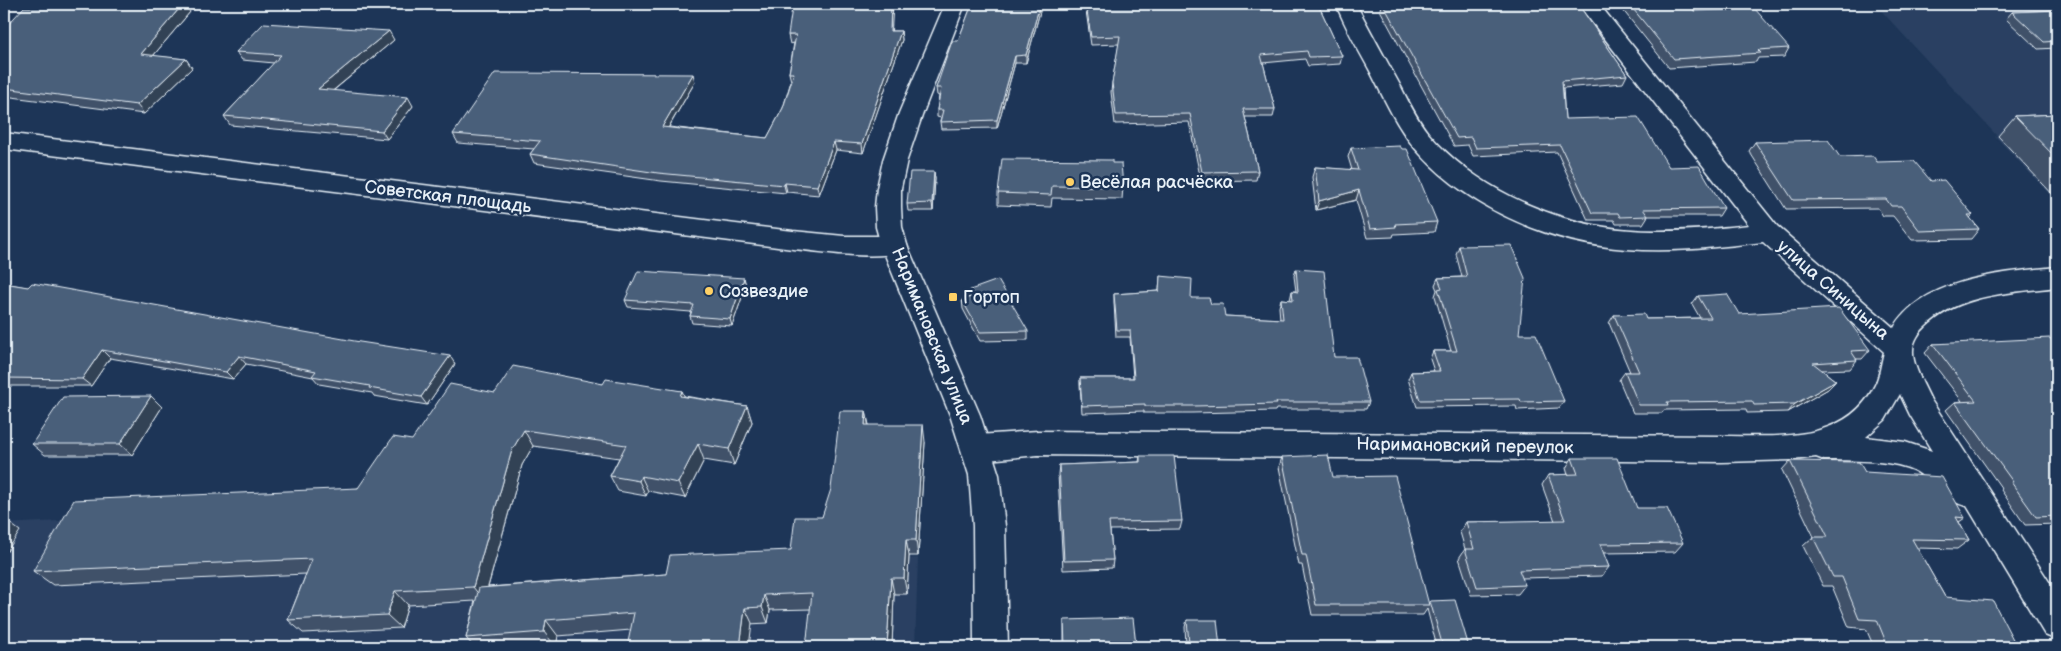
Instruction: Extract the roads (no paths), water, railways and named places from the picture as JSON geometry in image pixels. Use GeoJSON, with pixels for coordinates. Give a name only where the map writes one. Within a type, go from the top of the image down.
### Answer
{"type":"FeatureCollection","features":[{"type":"Feature","properties":{"kind":"street","name":"Наримановская улица"},"geometry":{"type":"LineString","coordinates":[[955,4],[911,112],[895,160],[889,188],[888,206],[894,245],[958,397],[977,448],[984,475],[989,526],[991,647]]}},
{"type":"Feature","properties":{"kind":"street"},"geometry":{"type":"LineString","coordinates":[[1346,4],[1411,127],[1427,148],[1474,187],[1507,206],[1542,222],[1587,236],[1623,241],[1696,241],[1768,232]]}},
{"type":"Feature","properties":{"kind":"street","name":"улица Синицына"},"geometry":{"type":"LineString","coordinates":[[1588,4],[1768,232],[1898,348],[1905,375],[1920,407],[2057,624]]}},
{"type":"Feature","properties":{"kind":"street","name":"Советская площадь"},"geometry":{"type":"LineString","coordinates":[[4,140],[793,240],[894,245]]}},
{"type":"Feature","properties":{"kind":"street","name":"Наримановский переулок"},"geometry":{"type":"LineString","coordinates":[[977,448],[1038,443],[1722,449],[1810,446],[1832,442],[1853,431],[1868,418],[1888,388],[1898,348],[1912,322],[1924,311],[1938,303],[1980,289],[2057,277]]}},
{"type":"Feature","properties":{"kind":"street"},"geometry":{"type":"LineString","coordinates":[[1810,446],[1873,450],[1916,458],[1950,479],[1988,512]]}},
{"type":"Feature","properties":{"kind":"place","name":"Весёлая расчёска"},"geometry":{"type":"Point","coordinates":[1070,182]}},
{"type":"Feature","properties":{"kind":"place","name":"Созвездие"},"geometry":{"type":"Point","coordinates":[709,291]}},
{"type":"Feature","properties":{"kind":"place","name":"Гортоп"},"geometry":{"type":"Point","coordinates":[953,297]}}]}
